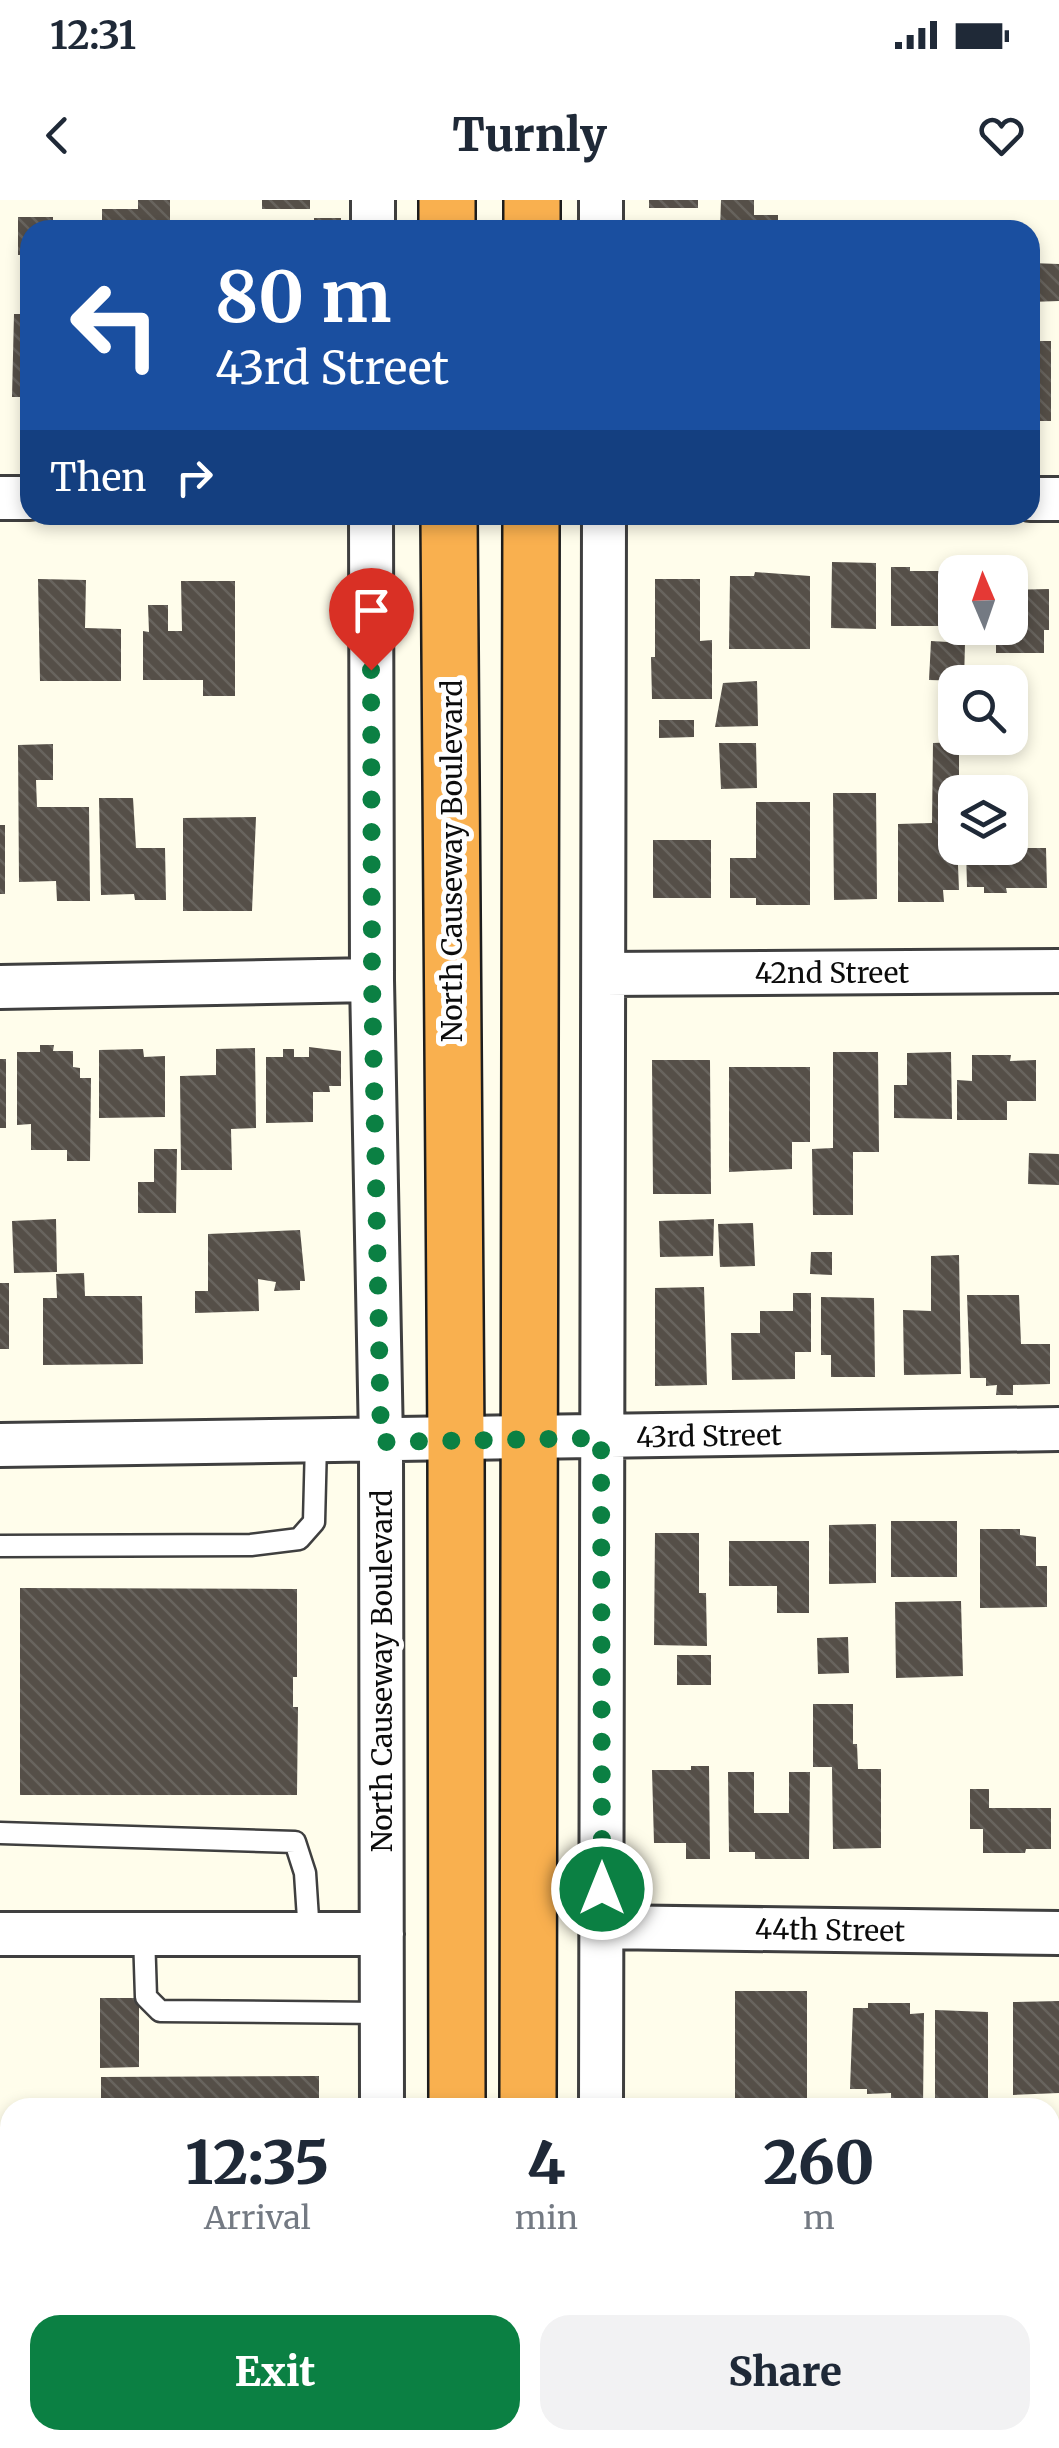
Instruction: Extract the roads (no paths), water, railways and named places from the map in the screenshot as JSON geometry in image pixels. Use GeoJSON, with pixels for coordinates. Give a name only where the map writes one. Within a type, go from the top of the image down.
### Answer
{"type":"FeatureCollection","features":[{"type":"Feature","properties":{"kind":"highway","name":"North Causeway Boulevard"},"geometry":{"type":"LineString","coordinates":[[449,525],[457,2098]]}},
{"type":"Feature","properties":{"kind":"highway"},"geometry":{"type":"LineString","coordinates":[[528,2098],[531,525]]}},
{"type":"Feature","properties":{"kind":"street","name":"North Causeway Boulevard"},"geometry":{"type":"LineString","coordinates":[[371,525],[372,980],[381,1442],[382,2098]]}},
{"type":"Feature","properties":{"kind":"street"},"geometry":{"type":"LineString","coordinates":[[601,2098],[604,525]]}},
{"type":"Feature","properties":{"kind":"street","name":"42nd Street"},"geometry":{"type":"LineString","coordinates":[[604,974],[1059,971]]}},
{"type":"Feature","properties":{"kind":"street"},"geometry":{"type":"LineString","coordinates":[[0,987],[372,980]]}},
{"type":"Feature","properties":{"kind":"street","name":"43rd Street"},"geometry":{"type":"LineString","coordinates":[[0,1445],[1059,1429]]}},
{"type":"Feature","properties":{"kind":"street","name":"44th Street"},"geometry":{"type":"LineString","coordinates":[[602,1927],[1059,1934]]}},
{"type":"Feature","properties":{"kind":"street"},"geometry":{"type":"LineString","coordinates":[[0,1934],[382,1934]]}},
{"type":"Feature","properties":{"kind":"lane"},"geometry":{"type":"LineString","coordinates":[[0,1546],[251,1545],[299,1539],[314,1522],[316,1442]]}},
{"type":"Feature","properties":{"kind":"lane"},"geometry":{"type":"LineString","coordinates":[[0,1833],[294,1842],[305,1873],[309,1934]]}},
{"type":"Feature","properties":{"kind":"lane"},"geometry":{"type":"LineString","coordinates":[[144,1934],[146,1997],[160,2011],[382,2013]]}}]}
